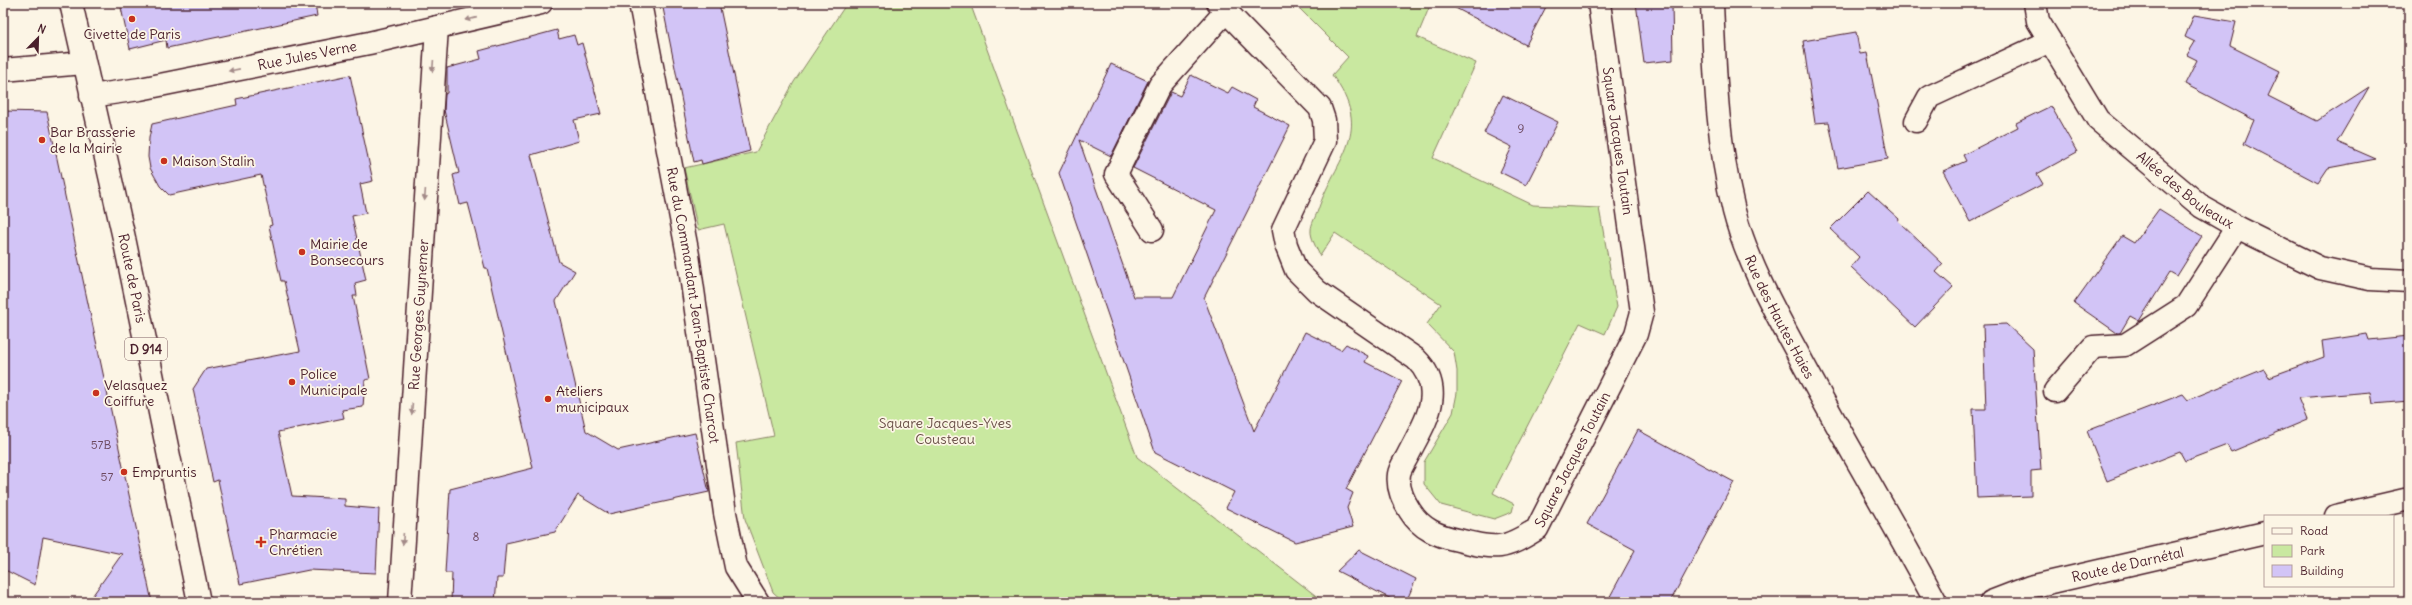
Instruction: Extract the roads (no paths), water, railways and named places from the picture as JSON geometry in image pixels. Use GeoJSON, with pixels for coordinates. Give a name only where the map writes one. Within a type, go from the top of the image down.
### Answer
{"type":"FeatureCollection","features":[{"type":"Feature","properties":{"kind":"street","name":"Route de Paris"},"geometry":{"type":"LineString","coordinates":[[71,3],[90,96],[124,238],[199,602]]}},
{"type":"Feature","properties":{"kind":"street","name":"Rue du Commandant Jean-Baptiste Charcot"},"geometry":{"type":"LineString","coordinates":[[640,3],[688,255],[726,521],[736,566],[758,602]]}},
{"type":"Feature","properties":{"kind":"street","name":"Square Jacques Toutain"},"geometry":{"type":"LineString","coordinates":[[1222,7],[1320,108],[1324,120],[1325,141],[1283,230],[1286,245],[1296,270],[1317,291],[1416,359],[1425,368],[1431,386],[1431,409],[1399,474],[1401,497],[1418,523],[1442,537],[1492,548],[1512,544],[1537,529],[1636,334],[1642,312],[1599,3]]}},
{"type":"Feature","properties":{"kind":"street","name":"Rue des Hautes Haies"},"geometry":{"type":"LineString","coordinates":[[1712,3],[1718,126],[1734,211],[1749,254],[1765,292],[1818,391],[1936,602]]}},
{"type":"Feature","properties":{"kind":"street","name":"Allée des Bouleaux"},"geometry":{"type":"LineString","coordinates":[[2035,3],[2038,21],[2098,120],[2202,207],[2236,228],[2320,268],[2370,279],[2409,281]]}},
{"type":"Feature","properties":{"kind":"street","name":"Rue Jules Verne"},"geometry":{"type":"LineString","coordinates":[[90,96],[140,89],[346,48],[528,4]]}},
{"type":"Feature","properties":{"kind":"street"},"geometry":{"type":"LineString","coordinates":[[1152,230],[1116,174],[1160,85],[1222,7]]}},
{"type":"Feature","properties":{"kind":"street","name":"Rue Georges Guynemer"},"geometry":{"type":"LineString","coordinates":[[400,602],[437,27]]}},
{"type":"Feature","properties":{"kind":"street"},"geometry":{"type":"LineString","coordinates":[[1916,121],[1929,97],[2050,41]]}},
{"type":"Feature","properties":{"kind":"street"},"geometry":{"type":"LineString","coordinates":[[3,70],[84,63]]}},
{"type":"Feature","properties":{"kind":"street"},"geometry":{"type":"LineString","coordinates":[[2055,391],[2093,347],[2125,345],[2186,306],[2236,228]]}},
{"type":"Feature","properties":{"kind":"street"},"geometry":{"type":"LineString","coordinates":[[2340,515],[2409,499]]}},
{"type":"Feature","properties":{"kind":"street","name":"Route de Darnétal"},"geometry":{"type":"LineString","coordinates":[[1991,602],[2030,588],[2264,533]]}},
{"type":"Feature","properties":{"kind":"place","name":"Civette de Paris"},"geometry":{"type":"Point","coordinates":[132,19]}},
{"type":"Feature","properties":{"kind":"place","name":"Bar Brasserie de la Mairie"},"geometry":{"type":"Point","coordinates":[42,140]}},
{"type":"Feature","properties":{"kind":"place","name":"Maison Stalin"},"geometry":{"type":"Point","coordinates":[164,161]}},
{"type":"Feature","properties":{"kind":"place","name":"Mairie de Bonsecours"},"geometry":{"type":"Point","coordinates":[302,252]}},
{"type":"Feature","properties":{"kind":"place","name":"Police Municipale"},"geometry":{"type":"Point","coordinates":[292,382]}},
{"type":"Feature","properties":{"kind":"place","name":"Velasquez Coiffure"},"geometry":{"type":"Point","coordinates":[96,393]}},
{"type":"Feature","properties":{"kind":"place","name":"Ateliers municipaux"},"geometry":{"type":"Point","coordinates":[548,399]}},
{"type":"Feature","properties":{"kind":"place","name":"Empruntis"},"geometry":{"type":"Point","coordinates":[124,472]}},
{"type":"Feature","properties":{"kind":"place","name":"Pharmacie Chrétien"},"geometry":{"type":"Point","coordinates":[261,542]}},
{"type":"Feature","properties":{"kind":"park label","name":"Square Jacques-Yves Cousteau"},"geometry":{"type":"Point","coordinates":[945,432]}}]}
